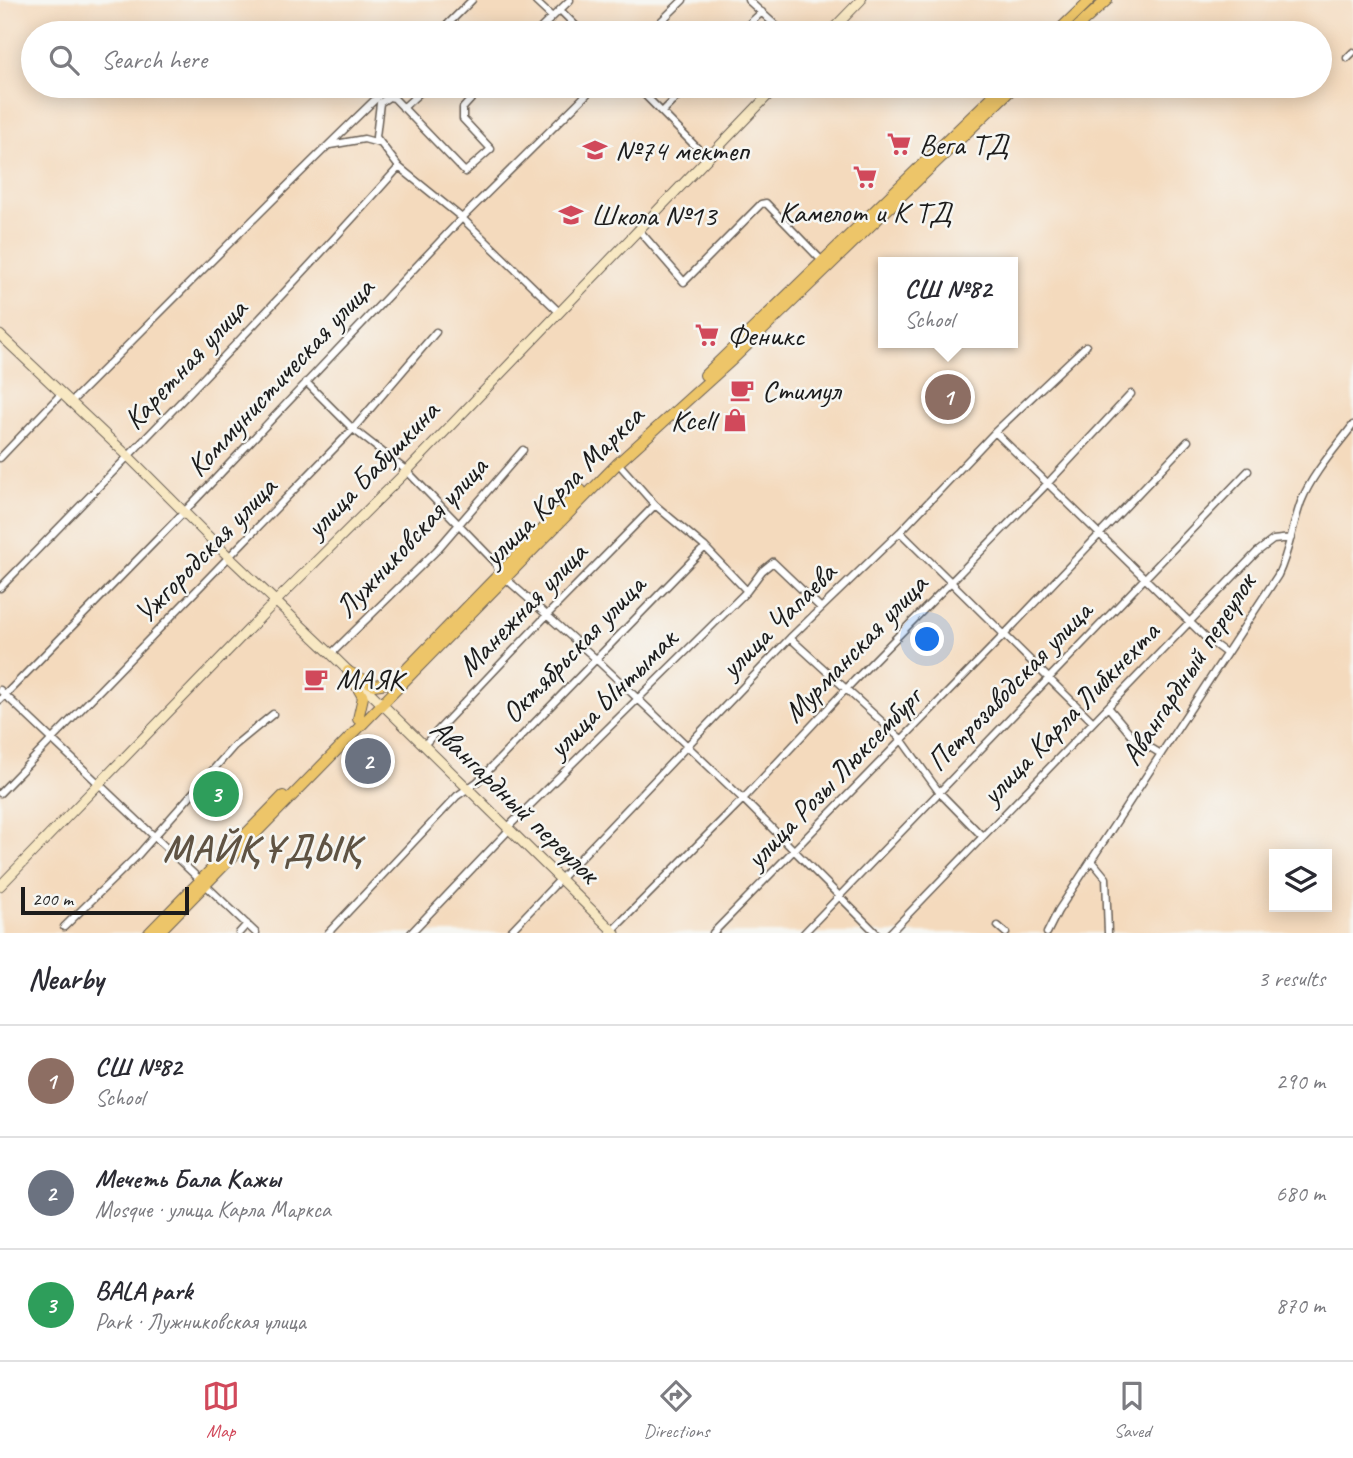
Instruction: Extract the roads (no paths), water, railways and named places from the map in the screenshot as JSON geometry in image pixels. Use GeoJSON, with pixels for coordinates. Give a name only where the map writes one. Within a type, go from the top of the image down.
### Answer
{"type":"FeatureCollection","features":[{"type":"Feature","properties":{"kind":"main road"},"geometry":{"type":"LineString","coordinates":[[1072,21],[1098,2]]}},
{"type":"Feature","properties":{"kind":"main road"},"geometry":{"type":"LineString","coordinates":[[1081,21],[1098,2]]}},
{"type":"Feature","properties":{"kind":"main road","name":"улица Карла Маркса"},"geometry":{"type":"LineString","coordinates":[[158,933],[358,719],[380,702],[394,682],[618,463],[732,360],[991,98]]}},
{"type":"Feature","properties":{"kind":"main road","name":"улица Карла Маркса"},"geometry":{"type":"LineString","coordinates":[[149,933],[203,882],[380,702],[613,459],[1002,98]]}},
{"type":"Feature","properties":{"kind":"main road"},"geometry":{"type":"LineString","coordinates":[[348,671],[374,685],[394,682]]}},
{"type":"Feature","properties":{"kind":"main road"},"geometry":{"type":"LineString","coordinates":[[348,671],[363,697],[358,719]]}},
{"type":"Feature","properties":{"kind":"street"},"geometry":{"type":"LineString","coordinates":[[451,21],[471,0]]}},
{"type":"Feature","properties":{"kind":"street"},"geometry":{"type":"LineString","coordinates":[[548,21],[570,0]]}},
{"type":"Feature","properties":{"kind":"street"},"geometry":{"type":"LineString","coordinates":[[661,21],[682,0]]}},
{"type":"Feature","properties":{"kind":"street"},"geometry":{"type":"LineString","coordinates":[[748,0],[771,21]]}},
{"type":"Feature","properties":{"kind":"street"},"geometry":{"type":"LineString","coordinates":[[841,21],[861,0]]}},
{"type":"Feature","properties":{"kind":"street"},"geometry":{"type":"LineString","coordinates":[[536,1],[552,17]]}},
{"type":"Feature","properties":{"kind":"street"},"geometry":{"type":"LineString","coordinates":[[560,10],[571,21]]}},
{"type":"Feature","properties":{"kind":"street"},"geometry":{"type":"LineString","coordinates":[[753,21],[762,12]]}},
{"type":"Feature","properties":{"kind":"street"},"geometry":{"type":"LineString","coordinates":[[1347,58],[1353,52]]}},
{"type":"Feature","properties":{"kind":"street"},"geometry":{"type":"LineString","coordinates":[[70,403],[328,146],[380,98]]}},
{"type":"Feature","properties":{"kind":"street"},"geometry":{"type":"LineString","coordinates":[[381,98],[376,133],[379,143],[399,167],[462,218],[558,311]]}},
{"type":"Feature","properties":{"kind":"street"},"geometry":{"type":"LineString","coordinates":[[392,98],[465,172],[491,149],[463,118],[463,108],[471,98]]}},
{"type":"Feature","properties":{"kind":"street"},"geometry":{"type":"LineString","coordinates":[[403,108],[414,98]]}},
{"type":"Feature","properties":{"kind":"street","name":"Коммунистическая улица"},"geometry":{"type":"LineString","coordinates":[[2,695],[184,512],[462,218],[583,98]]}},
{"type":"Feature","properties":{"kind":"street"},"geometry":{"type":"LineString","coordinates":[[648,98],[707,158]]}},
{"type":"Feature","properties":{"kind":"street"},"geometry":{"type":"LineString","coordinates":[[662,112],[676,98]]}},
{"type":"Feature","properties":{"kind":"street","name":"улица Бабушкина"},"geometry":{"type":"LineString","coordinates":[[0,886],[276,601],[407,471],[765,98]]}},
{"type":"Feature","properties":{"kind":"street"},"geometry":{"type":"LineString","coordinates":[[328,146],[364,139],[379,143]]}},
{"type":"Feature","properties":{"kind":"street","name":"Каретная улица"},"geometry":{"type":"LineString","coordinates":[[0,588],[129,457],[330,245],[399,167]]}},
{"type":"Feature","properties":{"kind":"street"},"geometry":{"type":"LineString","coordinates":[[638,229],[684,282],[763,203],[789,225],[826,264]]}},
{"type":"Feature","properties":{"kind":"street","name":"Ужгородская улица"},"geometry":{"type":"LineString","coordinates":[[0,793],[353,429],[436,332]]}},
{"type":"Feature","properties":{"kind":"street","name":"Авангардный переулок"},"geometry":{"type":"LineString","coordinates":[[0,335],[129,457],[613,932]]}},
{"type":"Feature","properties":{"kind":"street","name":"улица Чапаева"},"geometry":{"type":"LineString","coordinates":[[509,933],[790,638],[900,532],[995,432],[1086,346]]}},
{"type":"Feature","properties":{"kind":"street"},"geometry":{"type":"LineString","coordinates":[[306,382],[353,429],[407,471],[495,562],[502,575],[596,659],[743,799],[876,933]]}},
{"type":"Feature","properties":{"kind":"street"},"geometry":{"type":"LineString","coordinates":[[0,458],[61,394]]}},
{"type":"Feature","properties":{"kind":"street","name":"Мурманская улица"},"geometry":{"type":"LineString","coordinates":[[613,932],[1131,394]]}},
{"type":"Feature","properties":{"kind":"street","name":"Авангардный переулок"},"geometry":{"type":"LineString","coordinates":[[1047,933],[1058,911],[1278,575],[1288,554],[1301,502],[1311,483],[1353,425]]}},
{"type":"Feature","properties":{"kind":"street"},"geometry":{"type":"LineString","coordinates":[[995,432],[1207,639],[1226,653]]}},
{"type":"Feature","properties":{"kind":"street","name":"улица Розы Люксембург"},"geometry":{"type":"LineString","coordinates":[[713,933],[1004,635],[1188,441]]}},
{"type":"Feature","properties":{"kind":"street","name":"Лужниковская улица"},"geometry":{"type":"LineString","coordinates":[[331,654],[459,525],[523,450]]}},
{"type":"Feature","properties":{"kind":"street"},"geometry":{"type":"LineString","coordinates":[[618,463],[655,505],[705,547],[747,591]]}},
{"type":"Feature","properties":{"kind":"street","name":"Петрозаводская улица"},"geometry":{"type":"LineString","coordinates":[[804,933],[1248,471]]}},
{"type":"Feature","properties":{"kind":"street","name":"Манежная улица"},"geometry":{"type":"LineString","coordinates":[[423,746],[655,505]]}},
{"type":"Feature","properties":{"kind":"street"},"geometry":{"type":"LineString","coordinates":[[900,532],[1093,722]]}},
{"type":"Feature","properties":{"kind":"street","name":"улица Карла Либкнехта"},"geometry":{"type":"LineString","coordinates":[[890,933],[1257,552],[1273,540],[1291,538]]}},
{"type":"Feature","properties":{"kind":"street","name":"Октябрьская улица"},"geometry":{"type":"LineString","coordinates":[[328,933],[457,796],[477,782],[705,547]]}},
{"type":"Feature","properties":{"kind":"street","name":"улица Ынтымак"},"geometry":{"type":"LineString","coordinates":[[411,933],[508,829],[747,591],[772,562],[821,608]]}},
{"type":"Feature","properties":{"kind":"street"},"geometry":{"type":"LineString","coordinates":[[790,638],[901,739],[939,792],[982,836]]}},
{"type":"Feature","properties":{"kind":"street"},"geometry":{"type":"LineString","coordinates":[[2,695],[256,933]]}},
{"type":"Feature","properties":{"kind":"street"},"geometry":{"type":"LineString","coordinates":[[1108,707],[1133,737],[1161,754]]}},
{"type":"Feature","properties":{"kind":"street"},"geometry":{"type":"LineString","coordinates":[[64,927],[138,855],[234,746],[273,713]]}},
{"type":"Feature","properties":{"kind":"street"},"geometry":{"type":"LineString","coordinates":[[1092,861],[1106,878],[1108,933]]}},
{"type":"Feature","properties":{"kind":"street"},"geometry":{"type":"LineString","coordinates":[[239,933],[247,924]]}},
{"type":"Feature","properties":{"kind":"street"},"geometry":{"type":"LineString","coordinates":[[998,926],[1006,933]]}},
{"type":"Feature","properties":{"kind":"place","name":"Вега ТД"},"geometry":{"type":"Point","coordinates":[899,144]}},
{"type":"Feature","properties":{"kind":"place","name":"№74 мектеп"},"geometry":{"type":"Point","coordinates":[595,150]}},
{"type":"Feature","properties":{"kind":"place","name":"Камелот и К ТД"},"geometry":{"type":"Point","coordinates":[865,177]}},
{"type":"Feature","properties":{"kind":"place","name":"Школа №13"},"geometry":{"type":"Point","coordinates":[571,215]}},
{"type":"Feature","properties":{"kind":"place","name":"Феникс"},"geometry":{"type":"Point","coordinates":[707,335]}},
{"type":"Feature","properties":{"kind":"place","name":"Стимул"},"geometry":{"type":"Point","coordinates":[742,390]}},
{"type":"Feature","properties":{"kind":"place","name":"СШ №82"},"geometry":{"type":"Point","coordinates":[948,397]}},
{"type":"Feature","properties":{"kind":"place","name":"Kcell"},"geometry":{"type":"Point","coordinates":[735,420]}},
{"type":"Feature","properties":{"kind":"place","name":"МАЯК"},"geometry":{"type":"Point","coordinates":[316,679]}},
{"type":"Feature","properties":{"kind":"place","name":"Мечеть Бала Кажы"},"geometry":{"type":"Point","coordinates":[368,761]}},
{"type":"Feature","properties":{"kind":"place","name":"BALA park"},"geometry":{"type":"Point","coordinates":[216,794]}},
{"type":"Feature","properties":{"kind":"district","name":"МАЙҚҰДЫҚ"},"geometry":{"type":"Point","coordinates":[263,848]}}]}
